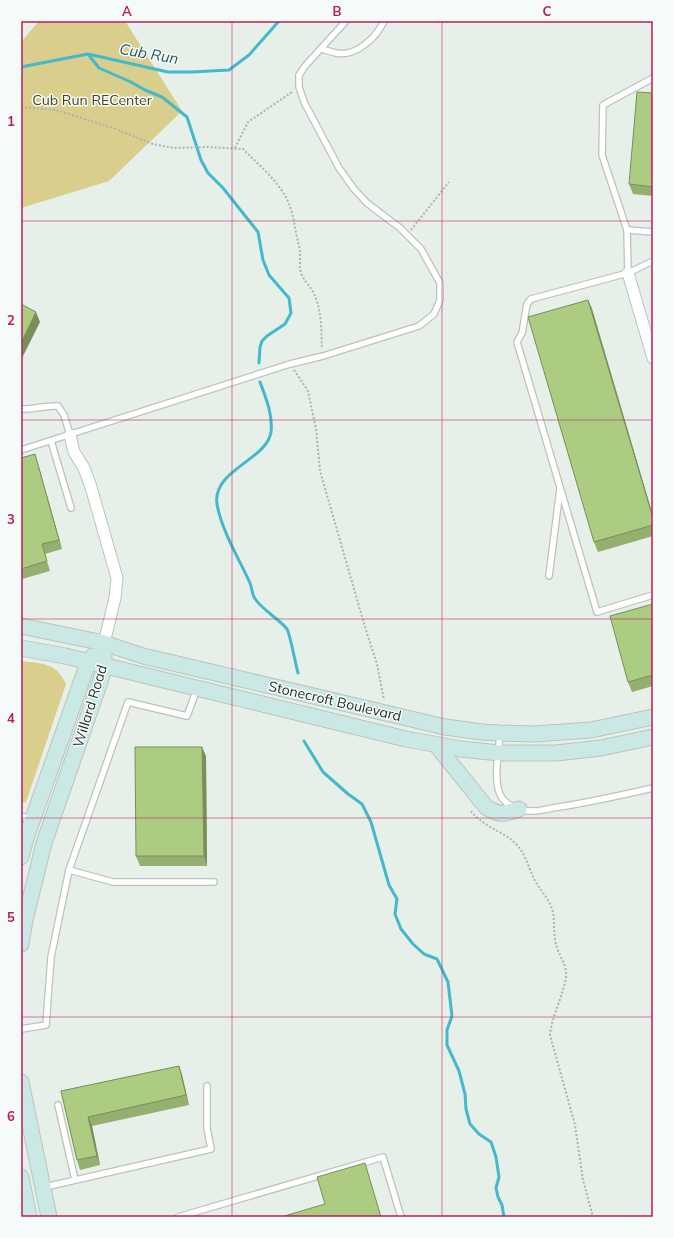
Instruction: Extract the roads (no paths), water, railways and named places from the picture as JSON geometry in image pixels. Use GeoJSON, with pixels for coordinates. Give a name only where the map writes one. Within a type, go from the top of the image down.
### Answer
{"type":"FeatureCollection","features":[{"type":"Feature","properties":{"kind":"main road","name":"Stonecroft Boulevard"},"geometry":{"type":"LineString","coordinates":[[21,626],[104,643],[143,656],[445,727],[500,733],[557,733],[591,730],[653,717]]}},
{"type":"Feature","properties":{"kind":"main road","name":"Willard Road"},"geometry":{"type":"LineString","coordinates":[[21,857],[26,838],[26,818],[88,663],[104,643]]}},
{"type":"Feature","properties":{"kind":"main road","name":"Willard Road"},"geometry":{"type":"LineString","coordinates":[[21,944],[25,920],[44,843],[104,667],[104,643]]}},
{"type":"Feature","properties":{"kind":"main road","name":"Stonecroft Boulevard"},"geometry":{"type":"LineString","coordinates":[[21,648],[65,656],[104,667],[437,746],[499,753],[556,753],[601,748],[653,737]]}},
{"type":"Feature","properties":{"kind":"main road"},"geometry":{"type":"LineString","coordinates":[[437,746],[486,807],[494,813],[504,814],[520,809]]}},
{"type":"Feature","properties":{"kind":"main road"},"geometry":{"type":"LineString","coordinates":[[21,1082],[49,1217]]}},
{"type":"Feature","properties":{"kind":"main road"},"geometry":{"type":"LineString","coordinates":[[21,1176],[29,1217]]}},
{"type":"Feature","properties":{"kind":"street"},"geometry":{"type":"LineString","coordinates":[[628,273],[653,358]]}},
{"type":"Feature","properties":{"kind":"street"},"geometry":{"type":"LineString","coordinates":[[70,435],[74,452],[84,468],[91,487],[117,578],[115,598],[104,643]]}},
{"type":"Feature","properties":{"kind":"lane"},"geometry":{"type":"LineString","coordinates":[[21,450],[290,364],[323,356],[419,326],[434,314],[440,300],[440,283],[421,249],[400,228],[368,203],[354,189],[339,168],[307,109],[299,87],[299,75],[305,66],[346,21]]}},
{"type":"Feature","properties":{"kind":"lane"},"geometry":{"type":"LineString","coordinates":[[321,49],[338,54],[355,50],[369,41],[384,21]]}},
{"type":"Feature","properties":{"kind":"lane"},"geometry":{"type":"LineString","coordinates":[[628,273],[627,230],[602,155],[603,105],[653,78]]}},
{"type":"Feature","properties":{"kind":"lane"},"geometry":{"type":"LineString","coordinates":[[627,230],[653,232]]}},
{"type":"Feature","properties":{"kind":"lane"},"geometry":{"type":"LineString","coordinates":[[653,261],[628,273],[531,299],[527,304],[522,333],[517,342],[597,612],[653,595]]}},
{"type":"Feature","properties":{"kind":"lane"},"geometry":{"type":"LineString","coordinates":[[21,409],[26,410],[50,405],[58,406],[64,415],[70,435]]}},
{"type":"Feature","properties":{"kind":"lane"},"geometry":{"type":"LineString","coordinates":[[51,440],[71,508]]}},
{"type":"Feature","properties":{"kind":"lane"},"geometry":{"type":"LineString","coordinates":[[549,576],[560,487]]}},
{"type":"Feature","properties":{"kind":"lane"},"geometry":{"type":"LineString","coordinates":[[21,1029],[46,1025],[51,957],[69,870],[128,702],[187,716],[197,688]]}},
{"type":"Feature","properties":{"kind":"lane"},"geometry":{"type":"LineString","coordinates":[[500,733],[496,775],[501,797],[510,806],[530,811],[578,804],[653,788]]}},
{"type":"Feature","properties":{"kind":"lane"},"geometry":{"type":"LineString","coordinates":[[69,870],[113,882],[214,882]]}},
{"type":"Feature","properties":{"kind":"lane"},"geometry":{"type":"LineString","coordinates":[[42,1188],[211,1149],[207,1128],[207,1086]]}},
{"type":"Feature","properties":{"kind":"lane"},"geometry":{"type":"LineString","coordinates":[[58,1104],[75,1180]]}},
{"type":"Feature","properties":{"kind":"lane"},"geometry":{"type":"LineString","coordinates":[[178,1217],[383,1157],[401,1217]]}},
{"type":"Feature","properties":{"kind":"waterway","name":"Cub Run"},"geometry":{"type":"LineString","coordinates":[[21,67],[88,54],[168,72],[229,70],[249,55],[279,21]]}},
{"type":"Feature","properties":{"kind":"waterway"},"geometry":{"type":"LineString","coordinates":[[88,54],[99,68],[162,97],[187,117],[201,160],[208,173],[223,188],[258,232],[263,260],[269,275],[289,298],[291,313],[285,324],[262,341],[259,363]]}},
{"type":"Feature","properties":{"kind":"waterway"},"geometry":{"type":"LineString","coordinates":[[260,382],[270,413],[271,432],[267,442],[260,450],[223,482],[218,492],[217,504],[226,534],[250,583],[255,598],[259,604],[287,629],[298,673]]}},
{"type":"Feature","properties":{"kind":"waterway"},"geometry":{"type":"LineString","coordinates":[[304,741],[323,772],[362,804],[371,822],[389,885],[397,899],[395,914],[401,929],[413,944],[424,954],[437,959],[448,982],[452,1016],[447,1030],[447,1045],[459,1071],[465,1094],[466,1109],[470,1124],[479,1134],[491,1142],[496,1157],[499,1177],[496,1188],[502,1205],[504,1217]]}},
{"type":"Feature","properties":{"kind":"park label","name":"Cub Run RECenter"},"geometry":{"type":"Point","coordinates":[92,100]}}]}
